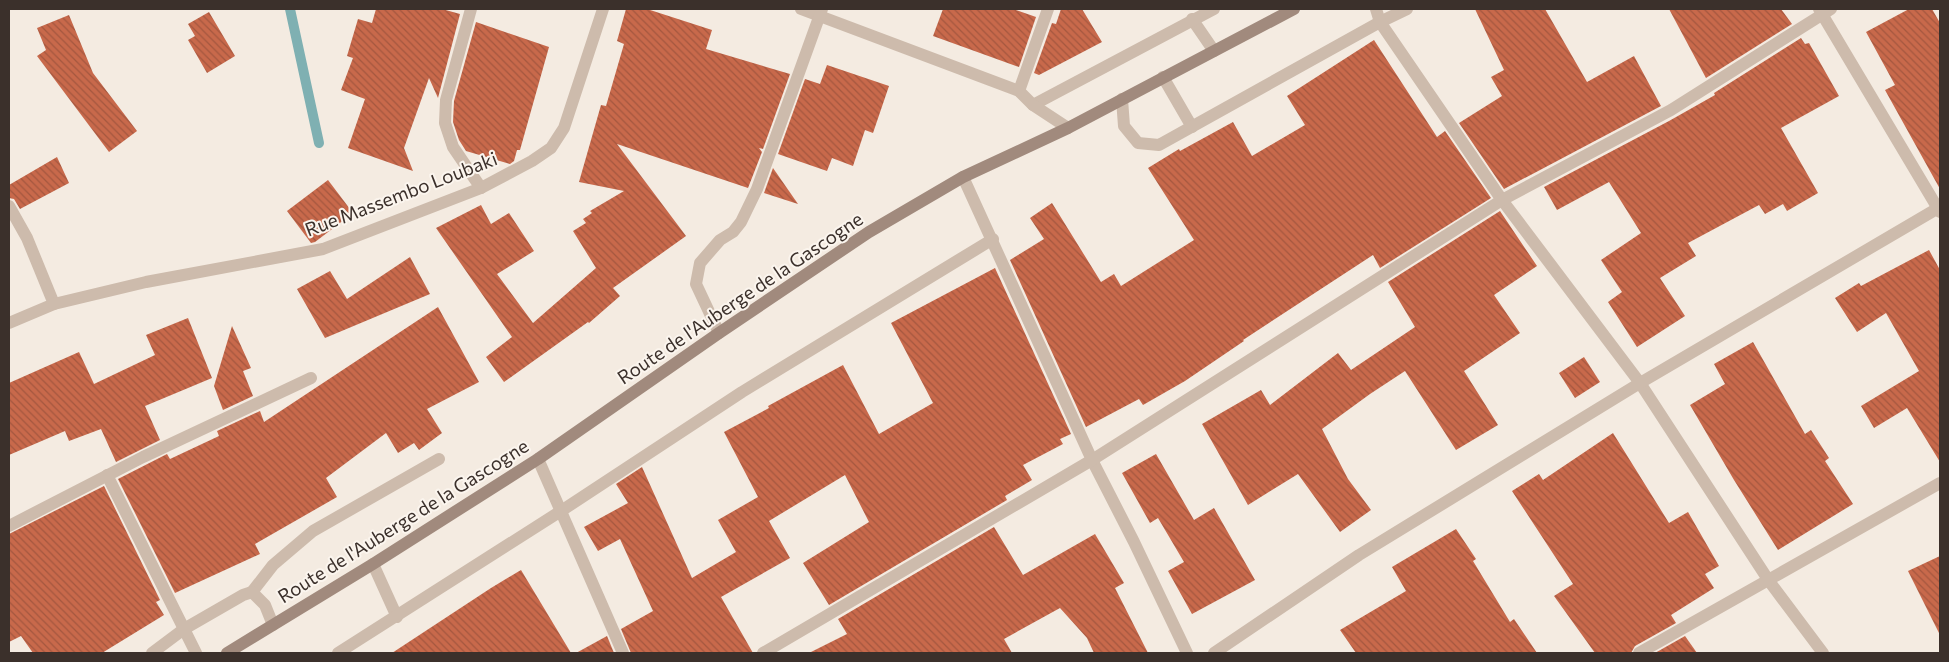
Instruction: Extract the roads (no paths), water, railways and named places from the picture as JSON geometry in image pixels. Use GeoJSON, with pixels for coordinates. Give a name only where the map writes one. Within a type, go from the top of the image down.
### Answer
{"type":"FeatureCollection","features":[{"type":"Feature","properties":{"kind":"street"},"geometry":{"type":"LineString","coordinates":[[471,9],[446,100],[445,123],[453,147],[481,188]]}},
{"type":"Feature","properties":{"kind":"street","name":"Rue Massembo Loubaki"},"geometry":{"type":"LineString","coordinates":[[9,323],[54,304],[174,276],[323,249],[481,188],[532,161],[551,148],[564,128],[603,9]]}},
{"type":"Feature","properties":{"kind":"street"},"geometry":{"type":"LineString","coordinates":[[801,9],[821,12],[1019,91],[1033,105],[1068,128]]}},
{"type":"Feature","properties":{"kind":"street"},"geometry":{"type":"LineString","coordinates":[[1019,91],[1048,9]]}},
{"type":"Feature","properties":{"kind":"street"},"geometry":{"type":"LineString","coordinates":[[1033,105],[1214,9]]}},
{"type":"Feature","properties":{"kind":"street","name":"Route de l'Auberge de la Gascogne"},"geometry":{"type":"LineString","coordinates":[[228,653],[538,459],[719,332],[869,232],[963,177],[1068,128],[1294,9]]}},
{"type":"Feature","properties":{"kind":"street"},"geometry":{"type":"LineString","coordinates":[[1376,9],[1380,22],[1502,200],[1640,383],[1769,581],[1822,653]]}},
{"type":"Feature","properties":{"kind":"street"},"geometry":{"type":"LineString","coordinates":[[1122,99],[1124,126],[1138,143],[1159,145],[1380,22],[1407,9]]}},
{"type":"Feature","properties":{"kind":"street"},"geometry":{"type":"LineString","coordinates":[[764,653],[1092,460],[1502,200],[1671,110],[1824,11],[1939,209],[1640,383],[1359,555],[1214,653]]}},
{"type":"Feature","properties":{"kind":"street"},"geometry":{"type":"LineString","coordinates":[[719,332],[696,284],[700,263],[720,240],[734,232],[758,189],[821,12]]}},
{"type":"Feature","properties":{"kind":"street"},"geometry":{"type":"LineString","coordinates":[[1192,19],[1214,51]]}},
{"type":"Feature","properties":{"kind":"street"},"geometry":{"type":"LineString","coordinates":[[1163,77],[1192,127]]}},
{"type":"Feature","properties":{"kind":"street"},"geometry":{"type":"LineString","coordinates":[[963,177],[993,239],[1092,460],[1187,653]]}},
{"type":"Feature","properties":{"kind":"street"},"geometry":{"type":"LineString","coordinates":[[9,206],[27,238],[54,304]]}},
{"type":"Feature","properties":{"kind":"street"},"geometry":{"type":"LineString","coordinates":[[338,653],[397,617],[742,392],[993,239]]}},
{"type":"Feature","properties":{"kind":"street"},"geometry":{"type":"LineString","coordinates":[[9,526],[107,474],[311,378]]}},
{"type":"Feature","properties":{"kind":"street"},"geometry":{"type":"LineString","coordinates":[[152,653],[184,629],[243,595],[252,592],[273,565],[313,531],[439,459]]}},
{"type":"Feature","properties":{"kind":"street"},"geometry":{"type":"LineString","coordinates":[[538,459],[623,653]]}},
{"type":"Feature","properties":{"kind":"street"},"geometry":{"type":"LineString","coordinates":[[107,474],[196,653]]}},
{"type":"Feature","properties":{"kind":"street"},"geometry":{"type":"LineString","coordinates":[[1639,653],[1940,483]]}},
{"type":"Feature","properties":{"kind":"street"},"geometry":{"type":"LineString","coordinates":[[373,564],[397,617]]}},
{"type":"Feature","properties":{"kind":"street"},"geometry":{"type":"LineString","coordinates":[[252,592],[264,605],[273,625]]}},
{"type":"Feature","properties":{"kind":"waterway"},"geometry":{"type":"LineString","coordinates":[[290,9],[319,143]]}}]}
